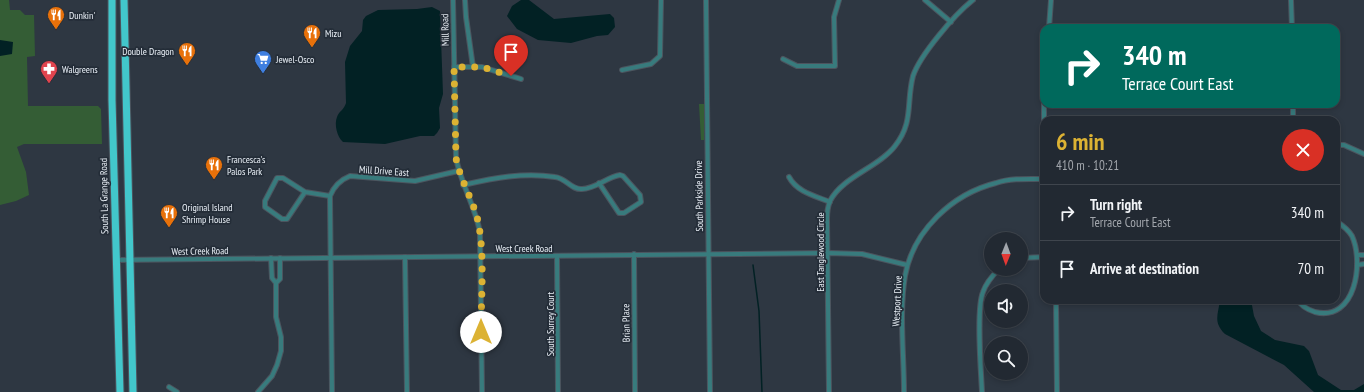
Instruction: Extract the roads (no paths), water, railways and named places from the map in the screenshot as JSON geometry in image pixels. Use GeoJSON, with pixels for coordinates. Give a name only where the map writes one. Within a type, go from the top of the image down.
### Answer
{"type":"FeatureCollection","features":[{"type":"Feature","properties":{"kind":"highway","name":"South La Grange Road"},"geometry":{"type":"LineString","coordinates":[[112,0],[115,260],[120,392]]}},
{"type":"Feature","properties":{"kind":"highway"},"geometry":{"type":"LineString","coordinates":[[124,0],[133,392]]}},
{"type":"Feature","properties":{"kind":"street","name":"Mill Road"},"geometry":{"type":"LineString","coordinates":[[453,0],[456,158],[458,171],[477,219],[480,232],[482,392]]}},
{"type":"Feature","properties":{"kind":"street"},"geometry":{"type":"LineString","coordinates":[[466,0],[466,17],[473,67]]}},
{"type":"Feature","properties":{"kind":"street"},"geometry":{"type":"LineString","coordinates":[[622,70],[651,64],[660,56],[660,0]]}},
{"type":"Feature","properties":{"kind":"street","name":"South Parkside Drive"},"geometry":{"type":"LineString","coordinates":[[706,0],[710,392]]}},
{"type":"Feature","properties":{"kind":"street"},"geometry":{"type":"LineString","coordinates":[[784,59],[797,66],[835,66],[834,17],[839,0]]}},
{"type":"Feature","properties":{"kind":"street"},"geometry":{"type":"LineString","coordinates":[[925,0],[951,22]]}},
{"type":"Feature","properties":{"kind":"street","name":"East Tanglewood Circle"},"geometry":{"type":"LineString","coordinates":[[829,392],[827,219],[830,202],[843,187],[895,147],[906,127],[909,116],[911,87],[917,68],[951,22],[973,0]]}},
{"type":"Feature","properties":{"kind":"street"},"geometry":{"type":"LineString","coordinates":[[1049,24],[1051,0]]}},
{"type":"Feature","properties":{"kind":"street"},"geometry":{"type":"LineString","coordinates":[[1291,0],[1292,24]]}},
{"type":"Feature","properties":{"kind":"street"},"geometry":{"type":"LineString","coordinates":[[454,67],[482,67],[521,79]]}},
{"type":"Feature","properties":{"kind":"street"},"geometry":{"type":"LineString","coordinates":[[1340,145],[1344,145],[1364,154]]}},
{"type":"Feature","properties":{"kind":"street","name":"Mill Drive East"},"geometry":{"type":"LineString","coordinates":[[330,196],[337,184],[350,176],[415,181],[458,171]]}},
{"type":"Feature","properties":{"kind":"street"},"geometry":{"type":"LineString","coordinates":[[463,185],[500,177],[524,175],[562,178],[573,187],[582,190],[599,183],[616,176],[623,176],[640,195],[641,202],[624,213],[619,213],[599,183]]}},
{"type":"Feature","properties":{"kind":"street"},"geometry":{"type":"LineString","coordinates":[[789,177],[793,184],[802,191],[830,202]]}},
{"type":"Feature","properties":{"kind":"street"},"geometry":{"type":"LineString","coordinates":[[305,192],[287,219],[282,219],[265,207],[265,201],[277,178],[283,178],[305,192],[330,196],[332,392]]}},
{"type":"Feature","properties":{"kind":"street","name":"Westport Drive"},"geometry":{"type":"LineString","coordinates":[[904,392],[903,298],[907,265],[926,229],[950,205],[983,186],[997,182],[1040,179]]}},
{"type":"Feature","properties":{"kind":"street"},"geometry":{"type":"LineString","coordinates":[[1303,304],[1310,310],[1322,313],[1334,311],[1346,304],[1352,296],[1356,287],[1356,246],[1352,235],[1340,224]]}},
{"type":"Feature","properties":{"kind":"street","name":"West Creek Road"},"geometry":{"type":"LineString","coordinates":[[115,260],[828,253],[862,254],[907,265]]}},
{"type":"Feature","properties":{"kind":"street","name":"Brian Place"},"geometry":{"type":"LineString","coordinates":[[634,254],[635,392]]}},
{"type":"Feature","properties":{"kind":"street"},"geometry":{"type":"LineString","coordinates":[[1357,255],[1364,255]]}},
{"type":"Feature","properties":{"kind":"street","name":"South Surrey Court"},"geometry":{"type":"LineString","coordinates":[[557,256],[558,392]]}},
{"type":"Feature","properties":{"kind":"street"},"geometry":{"type":"LineString","coordinates":[[405,257],[406,392]]}},
{"type":"Feature","properties":{"kind":"street"},"geometry":{"type":"LineString","coordinates":[[1028,258],[1040,257]]}},
{"type":"Feature","properties":{"kind":"street"},"geometry":{"type":"LineString","coordinates":[[258,392],[272,376],[278,365],[281,351],[281,337],[276,316],[276,283],[272,278],[271,258]]}},
{"type":"Feature","properties":{"kind":"street"},"geometry":{"type":"LineString","coordinates":[[276,283],[280,279],[280,258]]}},
{"type":"Feature","properties":{"kind":"street"},"geometry":{"type":"LineString","coordinates":[[1357,265],[1364,264]]}},
{"type":"Feature","properties":{"kind":"street"},"geometry":{"type":"LineString","coordinates":[[982,392],[980,309],[982,293],[992,276]]}},
{"type":"Feature","properties":{"kind":"street"},"geometry":{"type":"LineString","coordinates":[[1056,304],[1057,392]]}},
{"type":"Feature","properties":{"kind":"street"},"geometry":{"type":"LineString","coordinates":[[169,387],[177,392]]}},
{"type":"Feature","properties":{"kind":"waterway"},"geometry":{"type":"LineString","coordinates":[[753,265],[759,311],[762,392]]}},
{"type":"Feature","properties":{"kind":"place","name":"Dunkin'"},"geometry":{"type":"Point","coordinates":[56,30]}},
{"type":"Feature","properties":{"kind":"place","name":"Mizu"},"geometry":{"type":"Point","coordinates":[312,48]}},
{"type":"Feature","properties":{"kind":"place","name":"Double Dragon"},"geometry":{"type":"Point","coordinates":[187,66]}},
{"type":"Feature","properties":{"kind":"place","name":"Jewel-Osco"},"geometry":{"type":"Point","coordinates":[263,74]}},
{"type":"Feature","properties":{"kind":"place","name":"Walgreens"},"geometry":{"type":"Point","coordinates":[49,84]}},
{"type":"Feature","properties":{"kind":"place","name":"Francesca's Palos Park"},"geometry":{"type":"Point","coordinates":[214,180]}},
{"type":"Feature","properties":{"kind":"place","name":"Original Island Shrimp House"},"geometry":{"type":"Point","coordinates":[169,228]}}]}
